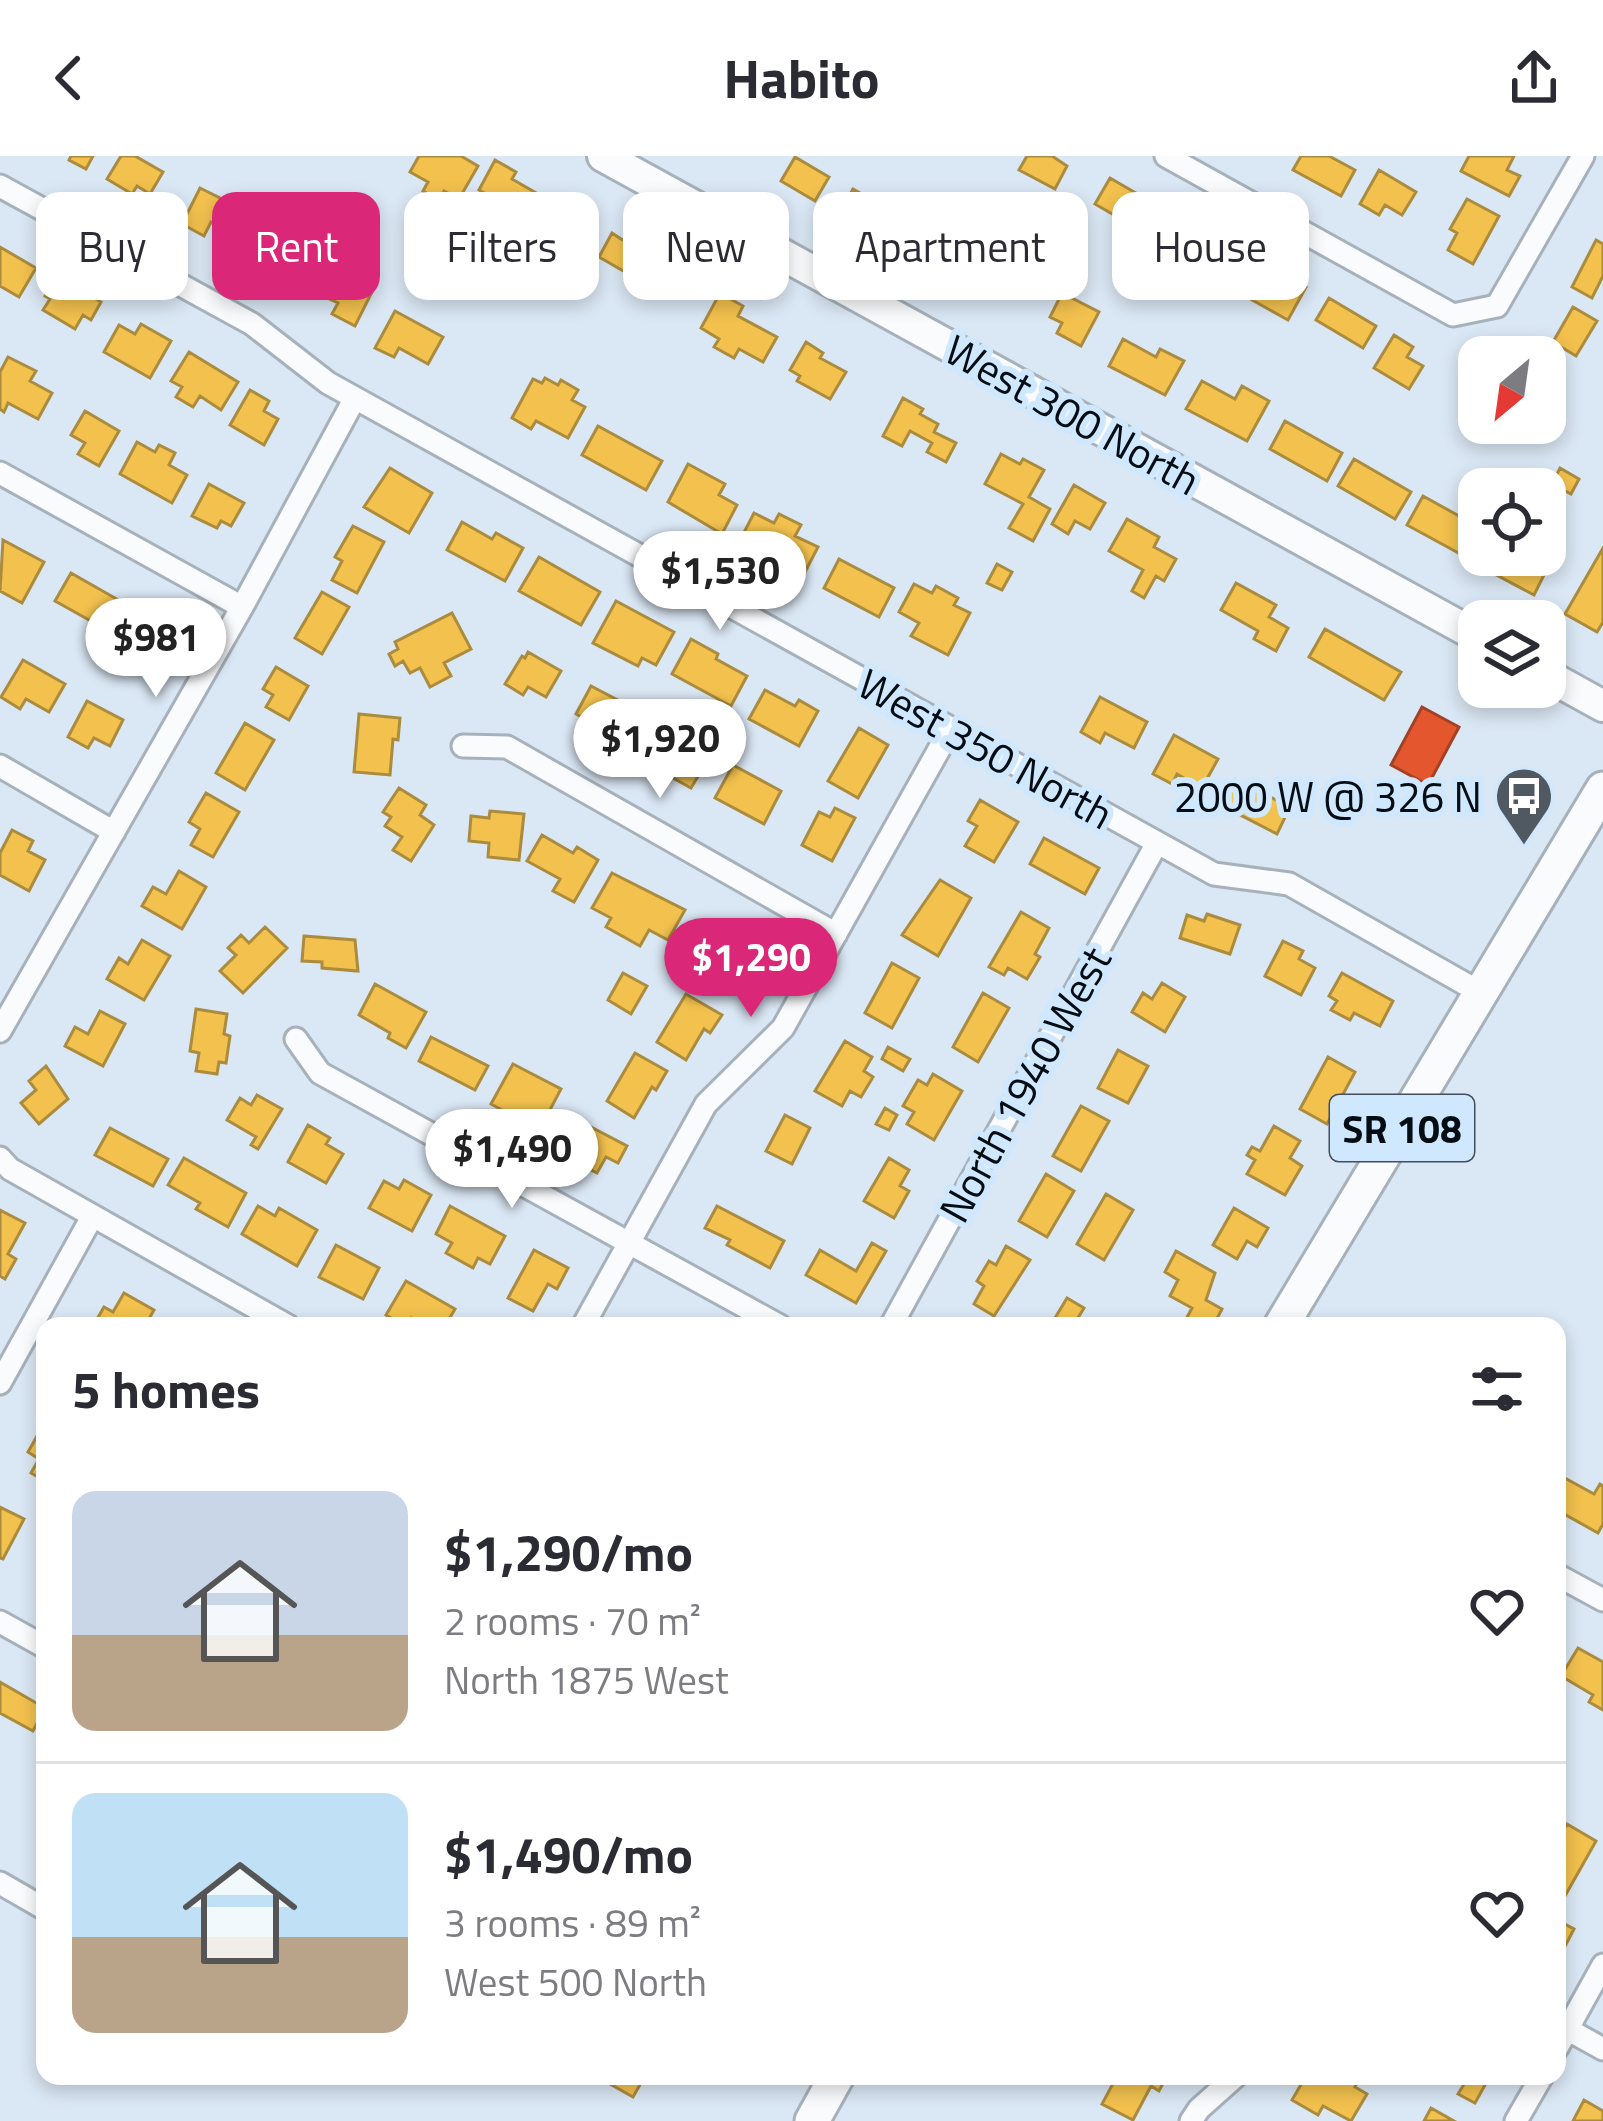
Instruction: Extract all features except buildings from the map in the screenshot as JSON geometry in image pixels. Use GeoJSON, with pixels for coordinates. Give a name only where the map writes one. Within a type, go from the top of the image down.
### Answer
{"type":"FeatureCollection","features":[{"type":"Feature","properties":{"kind":"main road","name":"West 300 North"},"geometry":{"type":"LineString","coordinates":[[612,158],[1458,626]]}},
{"type":"Feature","properties":{"kind":"main road"},"geometry":{"type":"LineString","coordinates":[[1566,686],[1603,706]]}},
{"type":"Feature","properties":{"kind":"main road","name":"SR 108"},"geometry":{"type":"LineString","coordinates":[[1287,1317],[1603,789]]}},
{"type":"Feature","properties":{"kind":"main road"},"geometry":{"type":"LineString","coordinates":[[812,2121],[832,2085]]}},
{"type":"Feature","properties":{"kind":"street"},"geometry":{"type":"LineString","coordinates":[[1166,156],[1453,315],[1497,306],[1583,156]]}},
{"type":"Feature","properties":{"kind":"street","name":"West 350 North"},"geometry":{"type":"LineString","coordinates":[[0,186],[252,324],[328,383],[1157,843],[1214,874],[1289,884],[1483,994]]}},
{"type":"Feature","properties":{"kind":"street"},"geometry":{"type":"LineString","coordinates":[[0,1030],[242,607],[355,398]]}},
{"type":"Feature","properties":{"kind":"street"},"geometry":{"type":"LineString","coordinates":[[0,473],[242,607]]}},
{"type":"Feature","properties":{"kind":"street"},"geometry":{"type":"LineString","coordinates":[[589,1317],[706,1104],[783,1028],[951,728]]}},
{"type":"Feature","properties":{"kind":"street"},"geometry":{"type":"LineString","coordinates":[[463,746],[507,747],[836,934]]}},
{"type":"Feature","properties":{"kind":"street"},"geometry":{"type":"LineString","coordinates":[[0,766],[114,832]]}},
{"type":"Feature","properties":{"kind":"street","name":"North 1940 West"},"geometry":{"type":"LineString","coordinates":[[896,1317],[1157,843]]}},
{"type":"Feature","properties":{"kind":"street"},"geometry":{"type":"LineString","coordinates":[[296,1039],[320,1073],[764,1317]]}},
{"type":"Feature","properties":{"kind":"street"},"geometry":{"type":"LineString","coordinates":[[0,1158],[10,1169],[92,1217],[272,1317]]}},
{"type":"Feature","properties":{"kind":"street"},"geometry":{"type":"LineString","coordinates":[[37,1317],[92,1217]]}},
{"type":"Feature","properties":{"kind":"street"},"geometry":{"type":"LineString","coordinates":[[0,1383],[36,1318]]}},
{"type":"Feature","properties":{"kind":"street"},"geometry":{"type":"LineString","coordinates":[[1566,1580],[1603,1600]]}},
{"type":"Feature","properties":{"kind":"street"},"geometry":{"type":"LineString","coordinates":[[0,1622],[36,1642]]}},
{"type":"Feature","properties":{"kind":"street"},"geometry":{"type":"LineString","coordinates":[[0,1883],[36,1904]]}},
{"type":"Feature","properties":{"kind":"street"},"geometry":{"type":"LineString","coordinates":[[1566,2026],[1603,1965]]}},
{"type":"Feature","properties":{"kind":"street"},"geometry":{"type":"LineString","coordinates":[[1566,2036],[1603,2049]]}},
{"type":"Feature","properties":{"kind":"street"},"geometry":{"type":"LineString","coordinates":[[1191,2121],[1225,2085]]}},
{"type":"Feature","properties":{"kind":"street"},"geometry":{"type":"LineString","coordinates":[[1516,2121],[1536,2085]]}},
{"type":"Feature","properties":{"kind":"place","name":"2000 W @ 326 N"},"geometry":{"type":"Point","coordinates":[1524,847]}}]}
